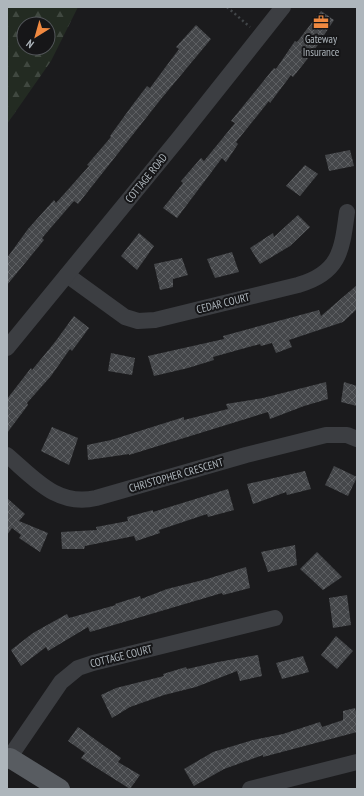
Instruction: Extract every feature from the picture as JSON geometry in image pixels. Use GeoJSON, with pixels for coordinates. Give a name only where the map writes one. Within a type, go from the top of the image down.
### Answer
{"type":"FeatureCollection","features":[{"type":"Feature","properties":{"kind":"main road"},"geometry":{"type":"LineString","coordinates":[[8,759],[60,789]]}},
{"type":"Feature","properties":{"kind":"street","name":"COTTAGE ROAD"},"geometry":{"type":"LineString","coordinates":[[7,348],[179,138],[283,7]]}},
{"type":"Feature","properties":{"kind":"street","name":"CEDAR COURT"},"geometry":{"type":"LineString","coordinates":[[67,275],[125,317],[138,321],[155,320],[298,285],[317,278],[335,262],[340,252],[347,212]]}},
{"type":"Feature","properties":{"kind":"street","name":"CHRISTOPHER CRESCENT"},"geometry":{"type":"LineString","coordinates":[[7,455],[54,493],[63,498],[81,500],[96,498],[246,455],[326,435],[347,435],[357,439]]}},
{"type":"Feature","properties":{"kind":"street","name":"COTTAGE COURT"},"geometry":{"type":"LineString","coordinates":[[8,759],[61,682],[78,668],[92,663],[275,618]]}},
{"type":"Feature","properties":{"kind":"street"},"geometry":{"type":"LineString","coordinates":[[250,789],[357,762]]}},
{"type":"Feature","properties":{"kind":"path"},"geometry":{"type":"LineString","coordinates":[[227,7],[260,36]]}},
{"type":"Feature","properties":{"kind":"green space"},"geometry":{"type":"Polygon","coordinates":[[[7,7],[78,7],[56,51],[56,16],[16,16],[16,56],[54,56],[7,124],[7,7]]]}},
{"type":"Feature","properties":{"kind":"building"},"geometry":{"type":"Polygon","coordinates":[[[321,11],[334,20],[313,52],[293,77],[291,75],[270,103],[269,101],[236,142],[238,144],[226,162],[222,158],[177,218],[163,208],[183,183],[181,181],[201,158],[204,161],[235,123],[231,121],[274,68],[276,69],[295,41],[297,42],[321,11]]]}},
{"type":"Feature","properties":{"kind":"building"},"geometry":{"type":"Polygon","coordinates":[[[196,25],[211,39],[161,99],[78,204],[74,201],[42,238],[44,240],[7,285],[7,258],[28,229],[54,200],[56,203],[89,166],[87,165],[111,137],[110,136],[147,86],[150,88],[179,49],[176,47],[196,25]]]}},
{"type":"Feature","properties":{"kind":"building"},"geometry":{"type":"Polygon","coordinates":[[[350,150],[354,166],[329,171],[325,155],[350,150]]]}},
{"type":"Feature","properties":{"kind":"building"},"geometry":{"type":"Polygon","coordinates":[[[305,165],[318,174],[300,196],[286,186],[305,165]]]}},
{"type":"Feature","properties":{"kind":"building"},"geometry":{"type":"Polygon","coordinates":[[[298,215],[310,227],[290,246],[260,264],[250,248],[273,233],[274,237],[298,215]]]}},
{"type":"Feature","properties":{"kind":"building"},"geometry":{"type":"Polygon","coordinates":[[[139,233],[154,246],[137,270],[121,256],[139,233]]]}},
{"type":"Feature","properties":{"kind":"building"},"geometry":{"type":"Polygon","coordinates":[[[232,252],[239,272],[215,278],[207,259],[232,252]]]}},
{"type":"Feature","properties":{"kind":"building"},"geometry":{"type":"Polygon","coordinates":[[[182,258],[188,275],[173,279],[173,287],[160,290],[154,264],[182,258]]]}},
{"type":"Feature","properties":{"kind":"building"},"geometry":{"type":"Polygon","coordinates":[[[357,285],[357,309],[343,322],[289,340],[292,347],[276,353],[272,343],[261,346],[260,344],[213,357],[214,360],[188,368],[154,376],[148,356],[224,339],[223,336],[319,310],[321,316],[357,285]]]}},
{"type":"Feature","properties":{"kind":"building"},"geometry":{"type":"Polygon","coordinates":[[[74,316],[89,328],[72,351],[70,349],[51,376],[27,403],[28,405],[7,433],[7,399],[31,368],[32,370],[55,342],[74,316]]]}},
{"type":"Feature","properties":{"kind":"building"},"geometry":{"type":"Polygon","coordinates":[[[111,353],[135,358],[132,375],[108,371],[111,353]]]}},
{"type":"Feature","properties":{"kind":"building"},"geometry":{"type":"Polygon","coordinates":[[[326,382],[328,399],[304,406],[270,419],[268,412],[129,455],[88,460],[87,445],[111,440],[184,417],[184,420],[228,409],[226,404],[263,398],[326,382]]]}},
{"type":"Feature","properties":{"kind":"building"},"geometry":{"type":"Polygon","coordinates":[[[344,382],[357,386],[357,406],[341,402],[344,382]]]}},
{"type":"Feature","properties":{"kind":"building"},"geometry":{"type":"Polygon","coordinates":[[[52,427],[78,438],[69,465],[41,451],[52,427]]]}},
{"type":"Feature","properties":{"kind":"building"},"geometry":{"type":"Polygon","coordinates":[[[334,466],[357,477],[348,496],[325,485],[334,466]]]}},
{"type":"Feature","properties":{"kind":"building"},"geometry":{"type":"Polygon","coordinates":[[[305,471],[311,489],[287,495],[286,492],[253,504],[247,484],[305,471]]]}},
{"type":"Feature","properties":{"kind":"building"},"geometry":{"type":"Polygon","coordinates":[[[228,489],[234,510],[208,517],[207,514],[159,530],[160,533],[136,541],[134,536],[85,546],[84,549],[62,549],[61,532],[97,530],[96,527],[128,521],[127,517],[153,510],[153,512],[228,489]]]}},
{"type":"Feature","properties":{"kind":"building"},"geometry":{"type":"Polygon","coordinates":[[[7,498],[25,514],[19,521],[48,533],[40,552],[19,538],[21,535],[12,528],[7,535],[7,498]]]}},
{"type":"Feature","properties":{"kind":"building"},"geometry":{"type":"Polygon","coordinates":[[[295,545],[297,565],[268,572],[261,552],[295,545]]]}},
{"type":"Feature","properties":{"kind":"building"},"geometry":{"type":"Polygon","coordinates":[[[317,552],[342,577],[323,590],[300,569],[317,552]]]}},
{"type":"Feature","properties":{"kind":"building"},"geometry":{"type":"Polygon","coordinates":[[[246,567],[250,588],[223,595],[222,593],[90,632],[88,627],[48,651],[46,647],[21,666],[11,650],[33,633],[67,614],[69,618],[116,605],[115,604],[140,596],[141,599],[167,589],[246,567]]]}},
{"type":"Feature","properties":{"kind":"building"},"geometry":{"type":"Polygon","coordinates":[[[347,595],[351,625],[333,628],[329,598],[347,595]]]}},
{"type":"Feature","properties":{"kind":"building"},"geometry":{"type":"Polygon","coordinates":[[[336,636],[353,651],[337,669],[321,655],[336,636]]]}},
{"type":"Feature","properties":{"kind":"building"},"geometry":{"type":"Polygon","coordinates":[[[258,655],[262,676],[240,681],[237,671],[196,687],[164,695],[130,707],[112,718],[101,695],[116,688],[164,676],[163,674],[186,667],[187,669],[258,655]]]}},
{"type":"Feature","properties":{"kind":"building"},"geometry":{"type":"Polygon","coordinates":[[[303,656],[309,672],[282,679],[276,663],[303,656]]]}},
{"type":"Feature","properties":{"kind":"building"},"geometry":{"type":"Polygon","coordinates":[[[355,708],[357,716],[357,732],[263,757],[263,755],[224,769],[194,786],[184,769],[213,752],[253,740],[283,734],[320,722],[322,727],[343,720],[343,711],[355,708]]]}},
{"type":"Feature","properties":{"kind":"building"},"geometry":{"type":"Polygon","coordinates":[[[78,727],[121,758],[118,762],[140,775],[130,789],[81,758],[85,753],[68,741],[78,727]]]}},
{"type":"Feature","properties":{"kind":"place","name":"Gateway Insurance"},"geometry":{"type":"Point","coordinates":[321,22]}}]}
